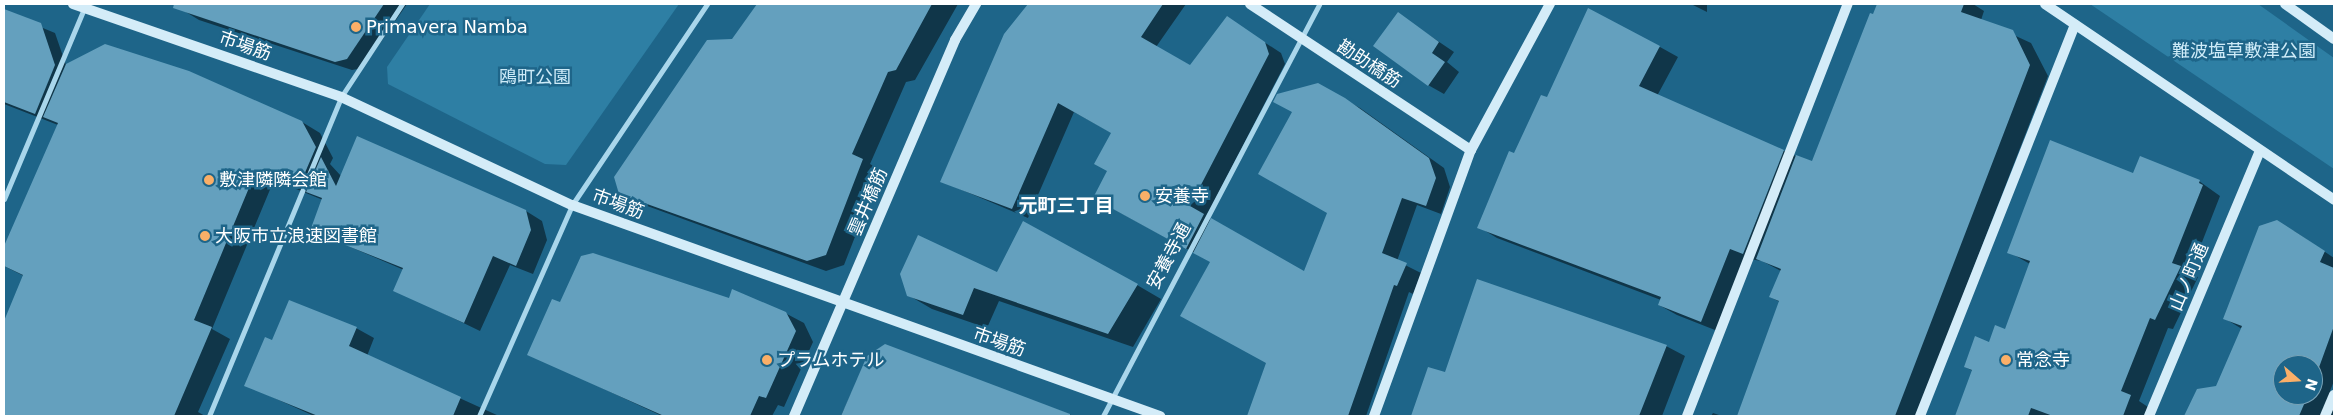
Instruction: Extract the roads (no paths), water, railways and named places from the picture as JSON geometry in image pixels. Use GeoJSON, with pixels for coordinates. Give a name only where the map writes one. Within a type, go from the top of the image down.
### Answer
{"type":"FeatureCollection","features":[{"type":"Feature","properties":{"kind":"street","name":"市場筋"},"geometry":{"type":"LineString","coordinates":[[73,4],[85,6],[341,97],[572,205],[842,304],[1160,416]]}},
{"type":"Feature","properties":{"kind":"street"},"geometry":{"type":"LineString","coordinates":[[209,416],[341,97],[402,4]]}},
{"type":"Feature","properties":{"kind":"street"},"geometry":{"type":"LineString","coordinates":[[480,416],[572,205],[707,4]]}},
{"type":"Feature","properties":{"kind":"street","name":"雲井橋筋"},"geometry":{"type":"LineString","coordinates":[[794,416],[955,40],[976,4]]}},
{"type":"Feature","properties":{"kind":"street","name":"勘助橋筋"},"geometry":{"type":"LineString","coordinates":[[1250,4],[1299,39],[1471,150]]}},
{"type":"Feature","properties":{"kind":"street","name":"安養寺通"},"geometry":{"type":"LineString","coordinates":[[1103,416],[1110,398],[1319,4]]}},
{"type":"Feature","properties":{"kind":"street"},"geometry":{"type":"LineString","coordinates":[[1374,416],[1471,150],[1550,4]]}},
{"type":"Feature","properties":{"kind":"street"},"geometry":{"type":"LineString","coordinates":[[1687,416],[1848,4]]}},
{"type":"Feature","properties":{"kind":"street"},"geometry":{"type":"LineString","coordinates":[[2045,4],[2334,200]]}},
{"type":"Feature","properties":{"kind":"street"},"geometry":{"type":"LineString","coordinates":[[2285,4],[2334,39]]}},
{"type":"Feature","properties":{"kind":"street"},"geometry":{"type":"LineString","coordinates":[[4,199],[85,6]]}},
{"type":"Feature","properties":{"kind":"street"},"geometry":{"type":"LineString","coordinates":[[1920,416],[2075,25]]}},
{"type":"Feature","properties":{"kind":"street","name":"山ノ町通"},"geometry":{"type":"LineString","coordinates":[[2149,416],[2260,151]]}},
{"type":"Feature","properties":{"kind":"street"},"geometry":{"type":"LineString","coordinates":[[2325,416],[2334,395]]}},
{"type":"Feature","properties":{"kind":"place","name":"Primavera Namba"},"geometry":{"type":"Point","coordinates":[356,27]}},
{"type":"Feature","properties":{"kind":"place","name":"敷津隣隣会館"},"geometry":{"type":"Point","coordinates":[209,180]}},
{"type":"Feature","properties":{"kind":"place","name":"安養寺"},"geometry":{"type":"Point","coordinates":[1145,196]}},
{"type":"Feature","properties":{"kind":"place","name":"大阪市立浪速図書館"},"geometry":{"type":"Point","coordinates":[205,236]}},
{"type":"Feature","properties":{"kind":"place","name":"プラムホテル"},"geometry":{"type":"Point","coordinates":[767,360]}},
{"type":"Feature","properties":{"kind":"place","name":"常念寺"},"geometry":{"type":"Point","coordinates":[2006,360]}},
{"type":"Feature","properties":{"kind":"district","name":"元町三丁目"},"geometry":{"type":"Point","coordinates":[1066,206]}},
{"type":"Feature","properties":{"kind":"park label","name":"難波塩草敷津公園"},"geometry":{"type":"Point","coordinates":[2244,51]}},
{"type":"Feature","properties":{"kind":"park label","name":"鴎町公園"},"geometry":{"type":"Point","coordinates":[535,77]}}]}
